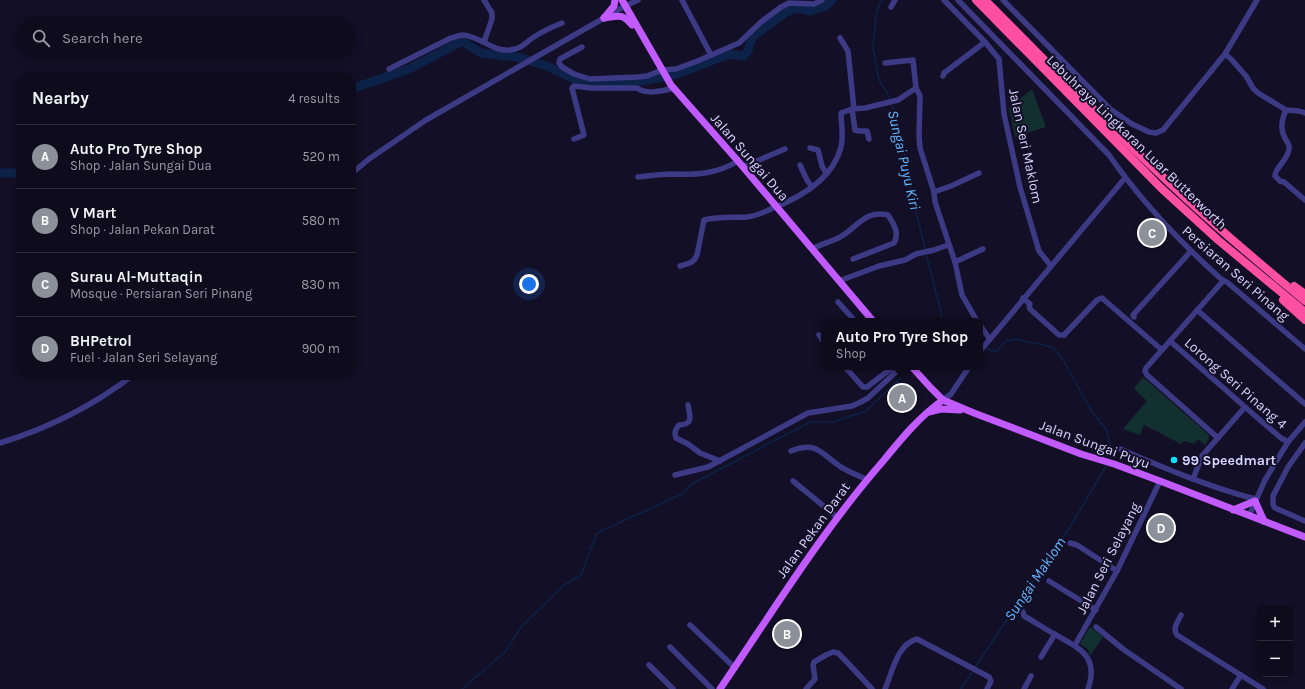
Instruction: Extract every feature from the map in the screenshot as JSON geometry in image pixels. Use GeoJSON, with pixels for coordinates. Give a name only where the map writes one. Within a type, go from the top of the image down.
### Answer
{"type":"FeatureCollection","features":[{"type":"Feature","properties":{"kind":"highway","name":"Lebuhraya Lingkaran Luar Butterworth"},"geometry":{"type":"LineString","coordinates":[[976,0],[985,3],[1161,188],[1218,240],[1252,262],[1305,302]]}},
{"type":"Feature","properties":{"kind":"highway","name":"Lebuhraya Lingkaran Luar Butterworth"},"geometry":{"type":"LineString","coordinates":[[1252,262],[1305,312]]}},
{"type":"Feature","properties":{"kind":"highway"},"geometry":{"type":"LineString","coordinates":[[1252,262],[1276,272],[1305,294]]}},
{"type":"Feature","properties":{"kind":"highway"},"geometry":{"type":"LineString","coordinates":[[1252,262],[1268,287],[1305,320]]}},
{"type":"Feature","properties":{"kind":"main road"},"geometry":{"type":"LineString","coordinates":[[604,18],[614,6],[615,0]]}},
{"type":"Feature","properties":{"kind":"main road","name":"Jalan Sungai Dua"},"geometry":{"type":"LineString","coordinates":[[623,3],[672,87],[740,164],[870,318]]}},
{"type":"Feature","properties":{"kind":"main road"},"geometry":{"type":"LineString","coordinates":[[604,18],[621,15],[627,19],[641,34]]}},
{"type":"Feature","properties":{"kind":"main road"},"geometry":{"type":"LineString","coordinates":[[914,370],[943,400]]}},
{"type":"Feature","properties":{"kind":"main road"},"geometry":{"type":"LineString","coordinates":[[930,387],[932,394],[930,410],[948,408],[974,413]]}},
{"type":"Feature","properties":{"kind":"main road","name":"Jalan Pekan Darat"},"geometry":{"type":"LineString","coordinates":[[720,689],[795,576],[866,479],[915,424],[943,400]]}},
{"type":"Feature","properties":{"kind":"main road","name":"Jalan Sungai Puyu"},"geometry":{"type":"LineString","coordinates":[[943,400],[1081,454],[1160,481],[1305,537]]}},
{"type":"Feature","properties":{"kind":"main road"},"geometry":{"type":"LineString","coordinates":[[1233,510],[1255,500],[1264,522]]}},
{"type":"Feature","properties":{"kind":"street"},"geometry":{"type":"LineString","coordinates":[[484,0],[492,13],[492,19],[484,42]]}},
{"type":"Feature","properties":{"kind":"street"},"geometry":{"type":"LineString","coordinates":[[356,170],[369,159],[426,120],[604,18],[623,3],[638,0]]}},
{"type":"Feature","properties":{"kind":"street"},"geometry":{"type":"LineString","coordinates":[[682,0],[711,55]]}},
{"type":"Feature","properties":{"kind":"street"},"geometry":{"type":"LineString","coordinates":[[582,47],[560,59],[559,63],[562,67],[582,77],[590,79],[647,76],[662,71],[676,69],[695,62],[743,40],[761,22],[789,3],[801,2],[814,4],[822,0]]}},
{"type":"Feature","properties":{"kind":"street"},"geometry":{"type":"LineString","coordinates":[[892,7],[895,0]]}},
{"type":"Feature","properties":{"kind":"street","name":"Jalan Seri Maklom"},"geometry":{"type":"LineString","coordinates":[[944,0],[985,42],[999,59],[1004,114],[1020,186],[1039,251],[1050,266]]}},
{"type":"Feature","properties":{"kind":"street","name":"Persiaran Seri Pinang"},"geometry":{"type":"LineString","coordinates":[[958,0],[1109,155],[1125,178],[1168,229],[1223,281],[1228,283],[1305,349]]}},
{"type":"Feature","properties":{"kind":"street"},"geometry":{"type":"LineString","coordinates":[[1003,0],[1110,109],[1132,124],[1149,132],[1156,133],[1163,130],[1225,54],[1257,0]]}},
{"type":"Feature","properties":{"kind":"street"},"geometry":{"type":"LineString","coordinates":[[389,69],[456,36],[464,35],[503,50],[510,50],[524,46],[532,38],[548,28],[562,24]]}},
{"type":"Feature","properties":{"kind":"street"},"geometry":{"type":"LineString","coordinates":[[840,38],[848,51],[855,130],[867,131],[869,139]]}},
{"type":"Feature","properties":{"kind":"street"},"geometry":{"type":"LineString","coordinates":[[943,76],[944,73],[985,42]]}},
{"type":"Feature","properties":{"kind":"street"},"geometry":{"type":"LineString","coordinates":[[1225,54],[1236,65],[1258,93],[1286,110],[1299,111],[1305,114]]}},
{"type":"Feature","properties":{"kind":"street"},"geometry":{"type":"LineString","coordinates":[[885,63],[913,60],[916,88],[920,96],[920,148],[934,192],[935,202],[948,245],[955,262],[962,295],[975,318]]}},
{"type":"Feature","properties":{"kind":"street"},"geometry":{"type":"LineString","coordinates":[[574,139],[584,135],[572,88],[574,86],[592,88],[636,88],[642,91],[660,91],[672,87]]}},
{"type":"Feature","properties":{"kind":"street"},"geometry":{"type":"LineString","coordinates":[[680,266],[692,262],[695,259],[704,220],[734,216],[748,217],[760,214],[792,201],[812,187],[833,165],[841,147],[841,113],[853,109],[885,104],[898,100],[916,88]]}},
{"type":"Feature","properties":{"kind":"street"},"geometry":{"type":"LineString","coordinates":[[1286,110],[1282,120],[1282,127],[1289,143],[1289,149],[1285,160],[1276,170],[1275,176],[1305,200]]}},
{"type":"Feature","properties":{"kind":"street"},"geometry":{"type":"LineString","coordinates":[[810,148],[818,150],[822,166],[826,173]]}},
{"type":"Feature","properties":{"kind":"street"},"geometry":{"type":"LineString","coordinates":[[638,176],[672,174],[698,175],[757,161],[785,149]]}},
{"type":"Feature","properties":{"kind":"street"},"geometry":{"type":"LineString","coordinates":[[800,165],[806,180],[812,187]]}},
{"type":"Feature","properties":{"kind":"street"},"geometry":{"type":"LineString","coordinates":[[934,192],[979,173]]}},
{"type":"Feature","properties":{"kind":"street"},"geometry":{"type":"LineString","coordinates":[[983,347],[1125,178]]}},
{"type":"Feature","properties":{"kind":"street"},"geometry":{"type":"LineString","coordinates":[[812,249],[820,244],[845,234],[859,222],[871,215],[888,215],[894,224],[896,232],[896,239],[894,243],[853,259]]}},
{"type":"Feature","properties":{"kind":"street"},"geometry":{"type":"LineString","coordinates":[[839,281],[879,266],[905,260],[920,253],[948,245]]}},
{"type":"Feature","properties":{"kind":"street"},"geometry":{"type":"LineString","coordinates":[[955,262],[982,249]]}},
{"type":"Feature","properties":{"kind":"street"},"geometry":{"type":"LineString","coordinates":[[1134,316],[1133,315],[1191,250]]}},
{"type":"Feature","properties":{"kind":"street"},"geometry":{"type":"LineString","coordinates":[[1218,438],[1147,375],[1145,371],[1146,368],[1223,281]]}},
{"type":"Feature","properties":{"kind":"street"},"geometry":{"type":"LineString","coordinates":[[1023,298],[1030,304],[1029,307],[1059,335],[1064,335],[1097,300],[1102,298],[1162,350]]}},
{"type":"Feature","properties":{"kind":"street"},"geometry":{"type":"LineString","coordinates":[[838,302],[852,318]]}},
{"type":"Feature","properties":{"kind":"street"},"geometry":{"type":"LineString","coordinates":[[1197,310],[1305,404]]}},
{"type":"Feature","properties":{"kind":"street"},"geometry":{"type":"LineString","coordinates":[[983,331],[988,340]]}},
{"type":"Feature","properties":{"kind":"street","name":"Lorong Seri Pinang 4"},"geometry":{"type":"LineString","coordinates":[[1170,341],[1281,438],[1288,442]]}},
{"type":"Feature","properties":{"kind":"street"},"geometry":{"type":"LineString","coordinates":[[848,370],[863,387],[867,387],[893,370]]}},
{"type":"Feature","properties":{"kind":"street"},"geometry":{"type":"LineString","coordinates":[[675,475],[708,467],[804,415],[823,410],[852,406],[861,402],[868,398],[894,370]]}},
{"type":"Feature","properties":{"kind":"street"},"geometry":{"type":"LineString","coordinates":[[943,400],[951,394],[967,370]]}},
{"type":"Feature","properties":{"kind":"street"},"geometry":{"type":"LineString","coordinates":[[0,443],[33,432],[78,412],[112,391],[126,380]]}},
{"type":"Feature","properties":{"kind":"street"},"geometry":{"type":"LineString","coordinates":[[688,405],[690,416],[689,423],[686,425],[679,425],[674,434],[676,438],[688,444],[700,453],[720,461]]}},
{"type":"Feature","properties":{"kind":"street"},"geometry":{"type":"LineString","coordinates":[[1193,479],[1200,460],[1245,407]]}},
{"type":"Feature","properties":{"kind":"street"},"geometry":{"type":"LineString","coordinates":[[1249,516],[1255,500],[1288,442],[1303,429],[1305,422]]}},
{"type":"Feature","properties":{"kind":"street"},"geometry":{"type":"LineString","coordinates":[[1305,443],[1288,467],[1273,496],[1272,501],[1275,508],[1305,521]]}},
{"type":"Feature","properties":{"kind":"street"},"geometry":{"type":"LineString","coordinates":[[790,451],[807,446],[819,450],[845,470],[866,479]]}},
{"type":"Feature","properties":{"kind":"street"},"geometry":{"type":"LineString","coordinates":[[1120,449],[1193,479],[1255,500]]}},
{"type":"Feature","properties":{"kind":"street"},"geometry":{"type":"LineString","coordinates":[[1132,471],[1137,457]]}},
{"type":"Feature","properties":{"kind":"street"},"geometry":{"type":"LineString","coordinates":[[793,481],[838,517]]}},
{"type":"Feature","properties":{"kind":"street","name":"Jalan Seri Selayang"},"geometry":{"type":"LineString","coordinates":[[1076,645],[1118,571],[1160,481]]}},
{"type":"Feature","properties":{"kind":"street"},"geometry":{"type":"LineString","coordinates":[[1070,543],[1077,545],[1118,571]]}},
{"type":"Feature","properties":{"kind":"street"},"geometry":{"type":"LineString","coordinates":[[1049,581],[1096,610]]}},
{"type":"Feature","properties":{"kind":"street"},"geometry":{"type":"LineString","coordinates":[[1023,612],[1024,616],[1076,645],[1085,654],[1091,665],[1091,677],[1088,689]]}},
{"type":"Feature","properties":{"kind":"street"},"geometry":{"type":"LineString","coordinates":[[1182,615],[1174,628],[1177,635],[1263,689]]}},
{"type":"Feature","properties":{"kind":"street"},"geometry":{"type":"LineString","coordinates":[[690,625],[735,668]]}},
{"type":"Feature","properties":{"kind":"street"},"geometry":{"type":"LineString","coordinates":[[1096,627],[1123,649],[1181,689]]}},
{"type":"Feature","properties":{"kind":"street"},"geometry":{"type":"LineString","coordinates":[[1042,657],[1055,634]]}},
{"type":"Feature","properties":{"kind":"street"},"geometry":{"type":"LineString","coordinates":[[885,689],[894,664],[900,653],[908,643],[917,639],[922,640],[950,657],[989,677],[991,681],[987,689]]}},
{"type":"Feature","properties":{"kind":"street"},"geometry":{"type":"LineString","coordinates":[[670,647],[712,689]]}},
{"type":"Feature","properties":{"kind":"street"},"geometry":{"type":"LineString","coordinates":[[806,689],[815,680],[813,668],[814,662],[833,652],[838,653],[872,689]]}},
{"type":"Feature","properties":{"kind":"street"},"geometry":{"type":"LineString","coordinates":[[649,666],[674,689]]}},
{"type":"Feature","properties":{"kind":"street"},"geometry":{"type":"LineString","coordinates":[[1232,689],[1241,675]]}},
{"type":"Feature","properties":{"kind":"street"},"geometry":{"type":"LineString","coordinates":[[1024,689],[1031,676]]}},
{"type":"Feature","properties":{"kind":"green space"},"geometry":{"type":"Polygon","coordinates":[[[1032,89],[1046,127],[1015,137],[1009,108],[1032,89]]]}},
{"type":"Feature","properties":{"kind":"green space"},"geometry":{"type":"Polygon","coordinates":[[[1143,377],[1209,435],[1205,445],[1198,439],[1194,444],[1184,441],[1181,444],[1144,425],[1140,435],[1123,429],[1147,401],[1134,389],[1143,377]]]}},
{"type":"Feature","properties":{"kind":"green space"},"geometry":{"type":"Polygon","coordinates":[[[1090,627],[1103,637],[1090,656],[1088,649],[1080,644],[1090,627]]]}},
{"type":"Feature","properties":{"kind":"waterway"},"geometry":{"type":"LineString","coordinates":[[356,87],[409,69],[462,41],[481,53],[517,57],[547,66],[582,83],[626,84],[677,74],[729,54],[743,56],[748,51],[752,37],[786,12],[796,8],[810,11],[826,6],[832,0]]}},
{"type":"Feature","properties":{"kind":"waterway","name":"Sungai Puyu Kiri"},"geometry":{"type":"LineString","coordinates":[[881,0],[876,14],[873,48],[879,80],[887,92],[890,100]]}},
{"type":"Feature","properties":{"kind":"waterway","name":"Sungai Puyu Kiri"},"geometry":{"type":"LineString","coordinates":[[891,103],[898,123],[925,249]]}},
{"type":"Feature","properties":{"kind":"waterway"},"geometry":{"type":"LineString","coordinates":[[0,173],[16,173]]}},
{"type":"Feature","properties":{"kind":"waterway","name":"Sungai Puyu Kiri"},"geometry":{"type":"LineString","coordinates":[[926,253],[942,318]]}},
{"type":"Feature","properties":{"kind":"waterway","name":"Sungai Puyu Kiri"},"geometry":{"type":"LineString","coordinates":[[985,348],[996,352],[1006,341],[1015,339],[1053,347],[1062,358],[1092,412],[1106,429],[1112,453],[1110,457]]}},
{"type":"Feature","properties":{"kind":"waterway"},"geometry":{"type":"LineString","coordinates":[[462,689],[505,652],[521,627],[563,586],[581,575],[597,533],[682,494],[692,484],[810,422],[833,422],[866,411],[908,371]]}},
{"type":"Feature","properties":{"kind":"waterway","name":"Sungai Maklom"},"geometry":{"type":"LineString","coordinates":[[975,667],[1073,522],[1106,466]]}},
{"type":"Feature","properties":{"kind":"waterway","name":"Sungai Maklom"},"geometry":{"type":"LineString","coordinates":[[961,689],[973,671]]}},
{"type":"Feature","properties":{"kind":"place","name":"Surau Al-Muttaqin"},"geometry":{"type":"Point","coordinates":[1152,233]}},
{"type":"Feature","properties":{"kind":"place","name":"Auto Pro Tyre Shop"},"geometry":{"type":"Point","coordinates":[902,398]}},
{"type":"Feature","properties":{"kind":"place","name":"99 Speedmart"},"geometry":{"type":"Point","coordinates":[1174,460]}},
{"type":"Feature","properties":{"kind":"place","name":"BHPetrol"},"geometry":{"type":"Point","coordinates":[1161,528]}},
{"type":"Feature","properties":{"kind":"place","name":"V Mart"},"geometry":{"type":"Point","coordinates":[787,634]}}]}
